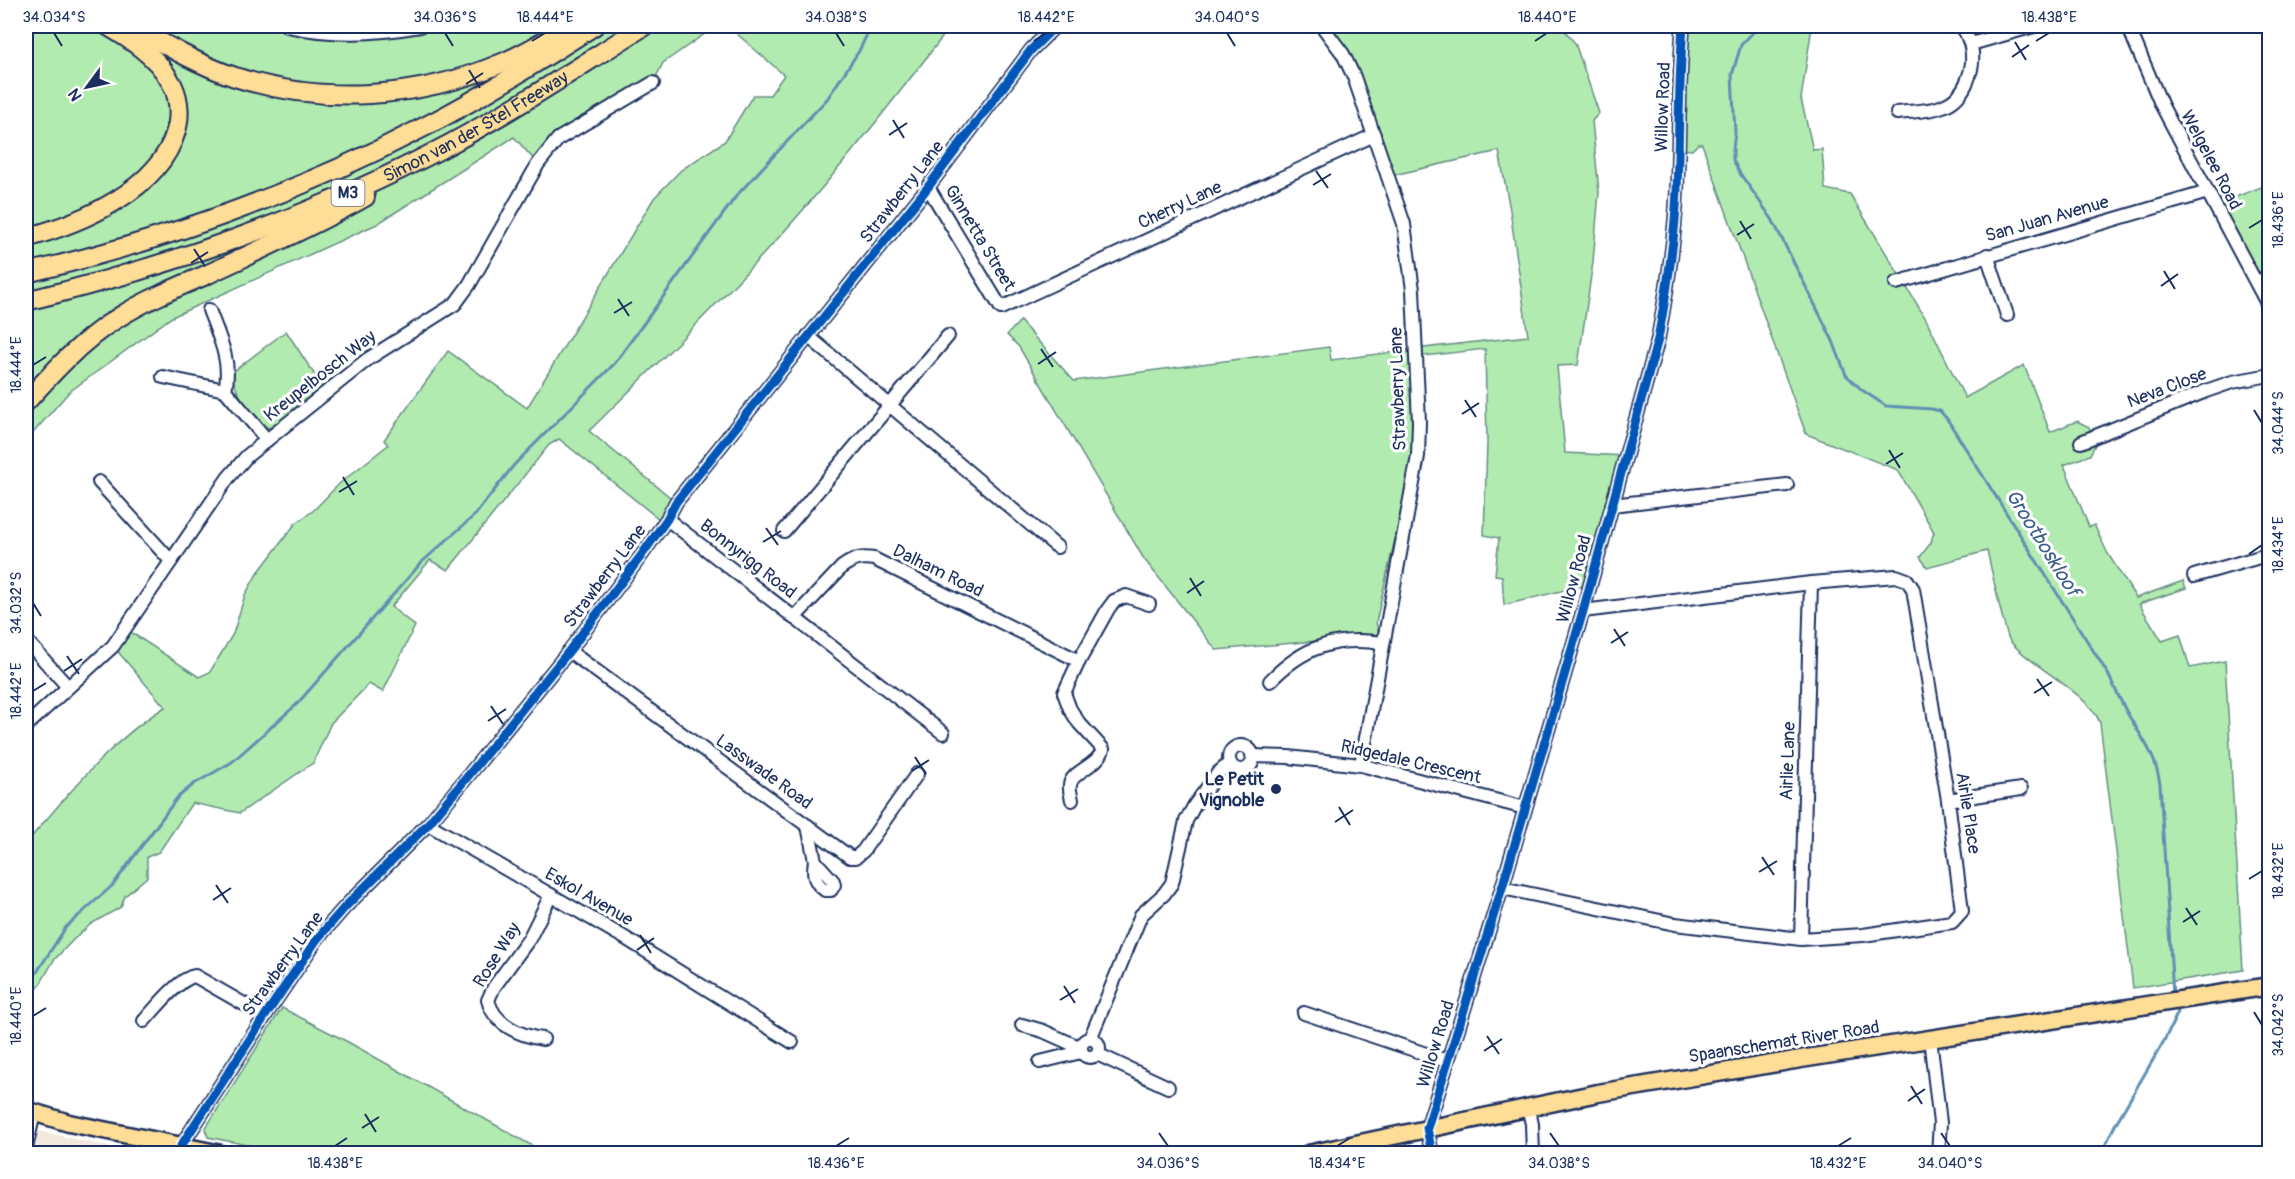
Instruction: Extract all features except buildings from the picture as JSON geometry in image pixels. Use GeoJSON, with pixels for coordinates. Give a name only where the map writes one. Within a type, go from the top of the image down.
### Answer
{"type":"FeatureCollection","features":[{"type":"Feature","properties":{"kind":"highway"},"geometry":{"type":"LineString","coordinates":[[26,238],[82,218],[120,197],[163,160],[172,143],[178,124],[179,109],[170,80],[160,65],[144,51],[108,26]]}},
{"type":"Feature","properties":{"kind":"highway"},"geometry":{"type":"LineString","coordinates":[[133,26],[164,45],[234,77],[289,90],[364,95],[410,91],[451,82],[504,62],[570,26]]}},
{"type":"Feature","properties":{"kind":"highway","name":"Simon van der Stel Freeway"},"geometry":{"type":"LineString","coordinates":[[26,273],[92,257],[190,226],[323,175],[427,126],[594,26]]}},
{"type":"Feature","properties":{"kind":"highway","name":"Simon van der Stel Freeway"},"geometry":{"type":"LineString","coordinates":[[26,301],[110,280],[250,233],[315,208],[451,143],[521,103],[644,26]]}},
{"type":"Feature","properties":{"kind":"highway"},"geometry":{"type":"LineString","coordinates":[[26,402],[80,346],[115,319],[356,202],[426,161],[451,143]]}},
{"type":"Feature","properties":{"kind":"main road","name":"Spaanschemat River Road"},"geometry":{"type":"LineString","coordinates":[[1308,1154],[1598,1093],[1930,1038],[2270,986]]}},
{"type":"Feature","properties":{"kind":"main road"},"geometry":{"type":"LineString","coordinates":[[30,1112],[69,1123],[221,1154]]}},
{"type":"Feature","properties":{"kind":"street"},"geometry":{"type":"LineString","coordinates":[[287,26],[322,33],[359,34],[420,26]]}},
{"type":"Feature","properties":{"kind":"street","name":"Strawberry Lane"},"geometry":{"type":"LineString","coordinates":[[181,1146],[317,939],[345,907],[428,824],[569,651],[667,519],[676,502],[928,187],[1031,50],[1055,26]]}},
{"type":"Feature","properties":{"kind":"street","name":"Strawberry Lane"},"geometry":{"type":"LineString","coordinates":[[1322,26],[1343,54],[1354,77],[1404,224],[1409,250],[1419,422],[1416,476],[1382,643],[1361,765]]}},
{"type":"Feature","properties":{"kind":"street","name":"Willow Road"},"geometry":{"type":"LineString","coordinates":[[1427,1128],[1502,888],[1646,385],[1665,304],[1677,191],[1678,95],[1683,26]]}},
{"type":"Feature","properties":{"kind":"street"},"geometry":{"type":"LineString","coordinates":[[1897,113],[1942,107],[1960,95],[1968,78],[1971,45],[1962,26]]}},
{"type":"Feature","properties":{"kind":"street"},"geometry":{"type":"LineString","coordinates":[[1971,45],[2034,26]]}},
{"type":"Feature","properties":{"kind":"street","name":"Welgelee Road"},"geometry":{"type":"LineString","coordinates":[[2128,26],[2162,106],[2270,309]]}},
{"type":"Feature","properties":{"kind":"street","name":"Kreupelbosch Way"},"geometry":{"type":"LineString","coordinates":[[26,726],[112,646],[247,456],[368,359],[455,304],[469,285],[549,148],[558,139],[653,83]]}},
{"type":"Feature","properties":{"kind":"street","name":"Cherry Lane"},"geometry":{"type":"LineString","coordinates":[[1001,308],[1374,135]]}},
{"type":"Feature","properties":{"kind":"street","name":"Ginnetta Street"},"geometry":{"type":"LineString","coordinates":[[928,187],[1001,308]]}},
{"type":"Feature","properties":{"kind":"street","name":"San Juan Avenue"},"geometry":{"type":"LineString","coordinates":[[1896,283],[2208,192]]}},
{"type":"Feature","properties":{"kind":"street"},"geometry":{"type":"LineString","coordinates":[[1987,255],[2007,315]]}},
{"type":"Feature","properties":{"kind":"street"},"geometry":{"type":"LineString","coordinates":[[2256,282],[2270,277]]}},
{"type":"Feature","properties":{"kind":"street"},"geometry":{"type":"LineString","coordinates":[[209,310],[227,362],[228,378],[225,390]]}},
{"type":"Feature","properties":{"kind":"street"},"geometry":{"type":"LineString","coordinates":[[808,336],[1057,547]]}},
{"type":"Feature","properties":{"kind":"street"},"geometry":{"type":"LineString","coordinates":[[784,531],[948,336]]}},
{"type":"Feature","properties":{"kind":"street","name":"Neva Close"},"geometry":{"type":"LineString","coordinates":[[2081,442],[2206,391],[2232,382],[2270,375]]}},
{"type":"Feature","properties":{"kind":"street"},"geometry":{"type":"LineString","coordinates":[[163,377],[225,390],[267,440]]}},
{"type":"Feature","properties":{"kind":"street"},"geometry":{"type":"LineString","coordinates":[[99,482],[171,561]]}},
{"type":"Feature","properties":{"kind":"street"},"geometry":{"type":"LineString","coordinates":[[1612,506],[1787,485]]}},
{"type":"Feature","properties":{"kind":"street","name":"Bonnyrigg Road"},"geometry":{"type":"LineString","coordinates":[[667,519],[943,734]]}},
{"type":"Feature","properties":{"kind":"street"},"geometry":{"type":"LineString","coordinates":[[2194,576],[2270,554]]}},
{"type":"Feature","properties":{"kind":"street","name":"Dalham Road"},"geometry":{"type":"LineString","coordinates":[[794,618],[842,567],[850,561],[865,558],[874,560],[1079,661]]}},
{"type":"Feature","properties":{"kind":"street","name":"Airlie Place"},"geometry":{"type":"LineString","coordinates":[[1502,888],[1675,924],[1801,939],[1863,935],[1953,922],[1961,915],[1963,906],[1948,800],[1914,588],[1907,580],[1896,576],[1812,583],[1582,611]]}},
{"type":"Feature","properties":{"kind":"street","name":"Airlie Lane"},"geometry":{"type":"LineString","coordinates":[[1801,939],[1812,583]]}},
{"type":"Feature","properties":{"kind":"street"},"geometry":{"type":"LineString","coordinates":[[1072,800],[1071,780],[1098,759],[1103,749],[1079,723],[1064,696],[1079,661],[1114,601],[1126,596],[1149,604]]}},
{"type":"Feature","properties":{"kind":"street"},"geometry":{"type":"LineString","coordinates":[[26,640],[68,687]]}},
{"type":"Feature","properties":{"kind":"street"},"geometry":{"type":"LineString","coordinates":[[1270,681],[1285,665],[1315,647],[1356,641],[1382,643]]}},
{"type":"Feature","properties":{"kind":"street","name":"Lasswade Road"},"geometry":{"type":"LineString","coordinates":[[569,651],[846,855],[856,857],[863,851],[917,774]]}},
{"type":"Feature","properties":{"kind":"street","name":"Ridgedale Crescent"},"geometry":{"type":"LineString","coordinates":[[1081,1050],[1083,1042],[1090,1039],[1141,915],[1164,894],[1172,883],[1186,821],[1204,791],[1218,773],[1228,765],[1230,753],[1236,747],[1248,749],[1252,756],[1249,766],[1243,769],[1228,765]]}},
{"type":"Feature","properties":{"kind":"street","name":"Ridgedale Crescent"},"geometry":{"type":"LineString","coordinates":[[1252,756],[1288,757],[1361,765],[1525,808]]}},
{"type":"Feature","properties":{"kind":"street"},"geometry":{"type":"LineString","coordinates":[[1948,800],[2021,789]]}},
{"type":"Feature","properties":{"kind":"street","name":"Eskol Avenue"},"geometry":{"type":"LineString","coordinates":[[428,824],[625,938],[792,1042]]}},
{"type":"Feature","properties":{"kind":"street"},"geometry":{"type":"LineString","coordinates":[[808,826],[815,861]]}},
{"type":"Feature","properties":{"kind":"street","name":"Rose Way"},"geometry":{"type":"LineString","coordinates":[[543,1039],[526,1036],[506,1025],[492,1013],[488,1000],[494,987],[529,939],[551,895]]}},
{"type":"Feature","properties":{"kind":"street"},"geometry":{"type":"LineString","coordinates":[[144,1021],[178,985],[190,976],[195,976],[265,1016]]}},
{"type":"Feature","properties":{"kind":"street"},"geometry":{"type":"LineString","coordinates":[[1304,1013],[1447,1061]]}},
{"type":"Feature","properties":{"kind":"street"},"geometry":{"type":"LineString","coordinates":[[1022,1025],[1044,1031],[1081,1050],[1087,1056],[1096,1054],[1168,1087]]}},
{"type":"Feature","properties":{"kind":"street"},"geometry":{"type":"LineString","coordinates":[[1930,1038],[1940,1123],[1938,1154]]}},
{"type":"Feature","properties":{"kind":"street"},"geometry":{"type":"LineString","coordinates":[[1090,1039],[1098,1044],[1096,1054]]}},
{"type":"Feature","properties":{"kind":"street"},"geometry":{"type":"LineString","coordinates":[[1040,1062],[1081,1050]]}},
{"type":"Feature","properties":{"kind":"street"},"geometry":{"type":"LineString","coordinates":[[1528,1107],[1532,1124],[1533,1154]]}},
{"type":"Feature","properties":{"kind":"street"},"geometry":{"type":"LineString","coordinates":[[26,1148],[30,1112]]}},
{"type":"Feature","properties":{"kind":"street"},"geometry":{"type":"LineString","coordinates":[[1427,1128],[1432,1154]]}},
{"type":"Feature","properties":{"kind":"shaded area"},"geometry":{"type":"Polygon","coordinates":[[[38,1131],[138,1153],[32,1153],[38,1131]]]}},
{"type":"Feature","properties":{"kind":"green space"},"geometry":{"type":"Polygon","coordinates":[[[26,26],[287,26],[322,33],[420,26],[716,26],[663,63],[653,83],[558,139],[538,164],[514,137],[377,224],[172,317],[69,392],[26,441],[26,26]]]}},
{"type":"Feature","properties":{"kind":"green space"},"geometry":{"type":"Polygon","coordinates":[[[728,26],[951,26],[847,158],[781,235],[589,431],[676,502],[664,523],[559,439],[549,445],[448,570],[430,560],[391,607],[415,626],[383,692],[369,684],[331,723],[313,763],[240,813],[192,803],[159,852],[147,857],[147,877],[125,896],[121,907],[91,924],[73,940],[54,960],[38,988],[30,986],[26,993],[26,843],[108,752],[165,707],[113,646],[126,629],[199,677],[210,672],[233,634],[245,595],[257,574],[295,524],[314,510],[339,484],[388,445],[384,440],[448,351],[527,408],[654,198],[681,170],[725,141],[753,95],[770,95],[784,75],[728,26]]]}},
{"type":"Feature","properties":{"kind":"green space"},"geometry":{"type":"Polygon","coordinates":[[[1322,26],[1561,26],[1575,43],[1599,113],[1592,121],[1599,192],[1593,262],[1578,365],[1557,366],[1565,453],[1626,456],[1590,584],[1504,605],[1502,576],[1495,575],[1499,538],[1484,535],[1487,443],[1485,349],[1416,357],[1415,349],[1528,336],[1499,151],[1389,176],[1354,77],[1322,26]]]}},
{"type":"Feature","properties":{"kind":"green space"},"geometry":{"type":"Polygon","coordinates":[[[1683,26],[1812,26],[1801,99],[1813,150],[1822,149],[1825,189],[1850,194],[1926,319],[1965,398],[2024,365],[2050,432],[2077,421],[2089,427],[2096,443],[2090,455],[2064,465],[2089,527],[2094,525],[2108,554],[2136,598],[2183,581],[2186,588],[2139,604],[2162,641],[2180,635],[2190,668],[2225,661],[2243,970],[2133,988],[2100,723],[2085,701],[2019,651],[2010,641],[1987,551],[1927,567],[1920,557],[1930,544],[1934,532],[1898,470],[1806,434],[1702,144],[1698,144],[1692,150],[1677,149],[1683,26]]]}},
{"type":"Feature","properties":{"kind":"green space"},"geometry":{"type":"Polygon","coordinates":[[[2269,184],[2269,274],[2254,268],[2220,203],[2269,184]]]}},
{"type":"Feature","properties":{"kind":"green space"},"geometry":{"type":"Polygon","coordinates":[[[1020,321],[1074,381],[1329,347],[1331,360],[1410,350],[1414,442],[1411,469],[1376,622],[1379,633],[1372,636],[1216,650],[1144,559],[1019,347],[1007,335],[1020,321]]]}},
{"type":"Feature","properties":{"kind":"green space"},"geometry":{"type":"Polygon","coordinates":[[[286,331],[324,389],[274,428],[266,427],[254,417],[243,402],[231,370],[235,370],[286,331]]]}},
{"type":"Feature","properties":{"kind":"green space"},"geometry":{"type":"Polygon","coordinates":[[[282,1008],[348,1042],[545,1153],[293,1154],[208,1137],[205,1129],[282,1008]]]}},
{"type":"Feature","properties":{"kind":"waterway"},"geometry":{"type":"LineString","coordinates":[[26,989],[66,927],[113,885],[177,798],[194,784],[232,762],[297,704],[422,562],[475,515],[514,465],[615,363],[737,195],[827,99],[859,51],[871,26]]}},
{"type":"Feature","properties":{"kind":"waterway","name":"Grootboskloof"},"geometry":{"type":"LineString","coordinates":[[1759,26],[1741,45],[1732,75],[1735,132],[1733,160],[1772,219],[1833,341],[1846,375],[1862,390],[1886,406],[1932,409],[1940,411],[1947,419],[2108,674],[2148,748],[2160,784],[2173,995]]}},
{"type":"Feature","properties":{"kind":"waterway","name":"Grootboskloof"},"geometry":{"type":"LineString","coordinates":[[2101,1154],[2116,1123],[2164,1041],[2178,1012],[2176,1007]]}},
{"type":"Feature","properties":{"kind":"cycle path"},"geometry":{"type":"LineString","coordinates":[[181,1146],[317,939],[345,907],[428,824],[468,776],[569,651],[641,556],[676,502],[928,187],[1031,50],[1055,26]]}},
{"type":"Feature","properties":{"kind":"cycle path"},"geometry":{"type":"LineString","coordinates":[[1432,1154],[1427,1128],[1502,888],[1583,611],[1658,339],[1676,209],[1683,26]]}},
{"type":"Feature","properties":{"kind":"place","name":"Le Petit Vignoble"},"geometry":{"type":"Point","coordinates":[1276,789]}}]}
